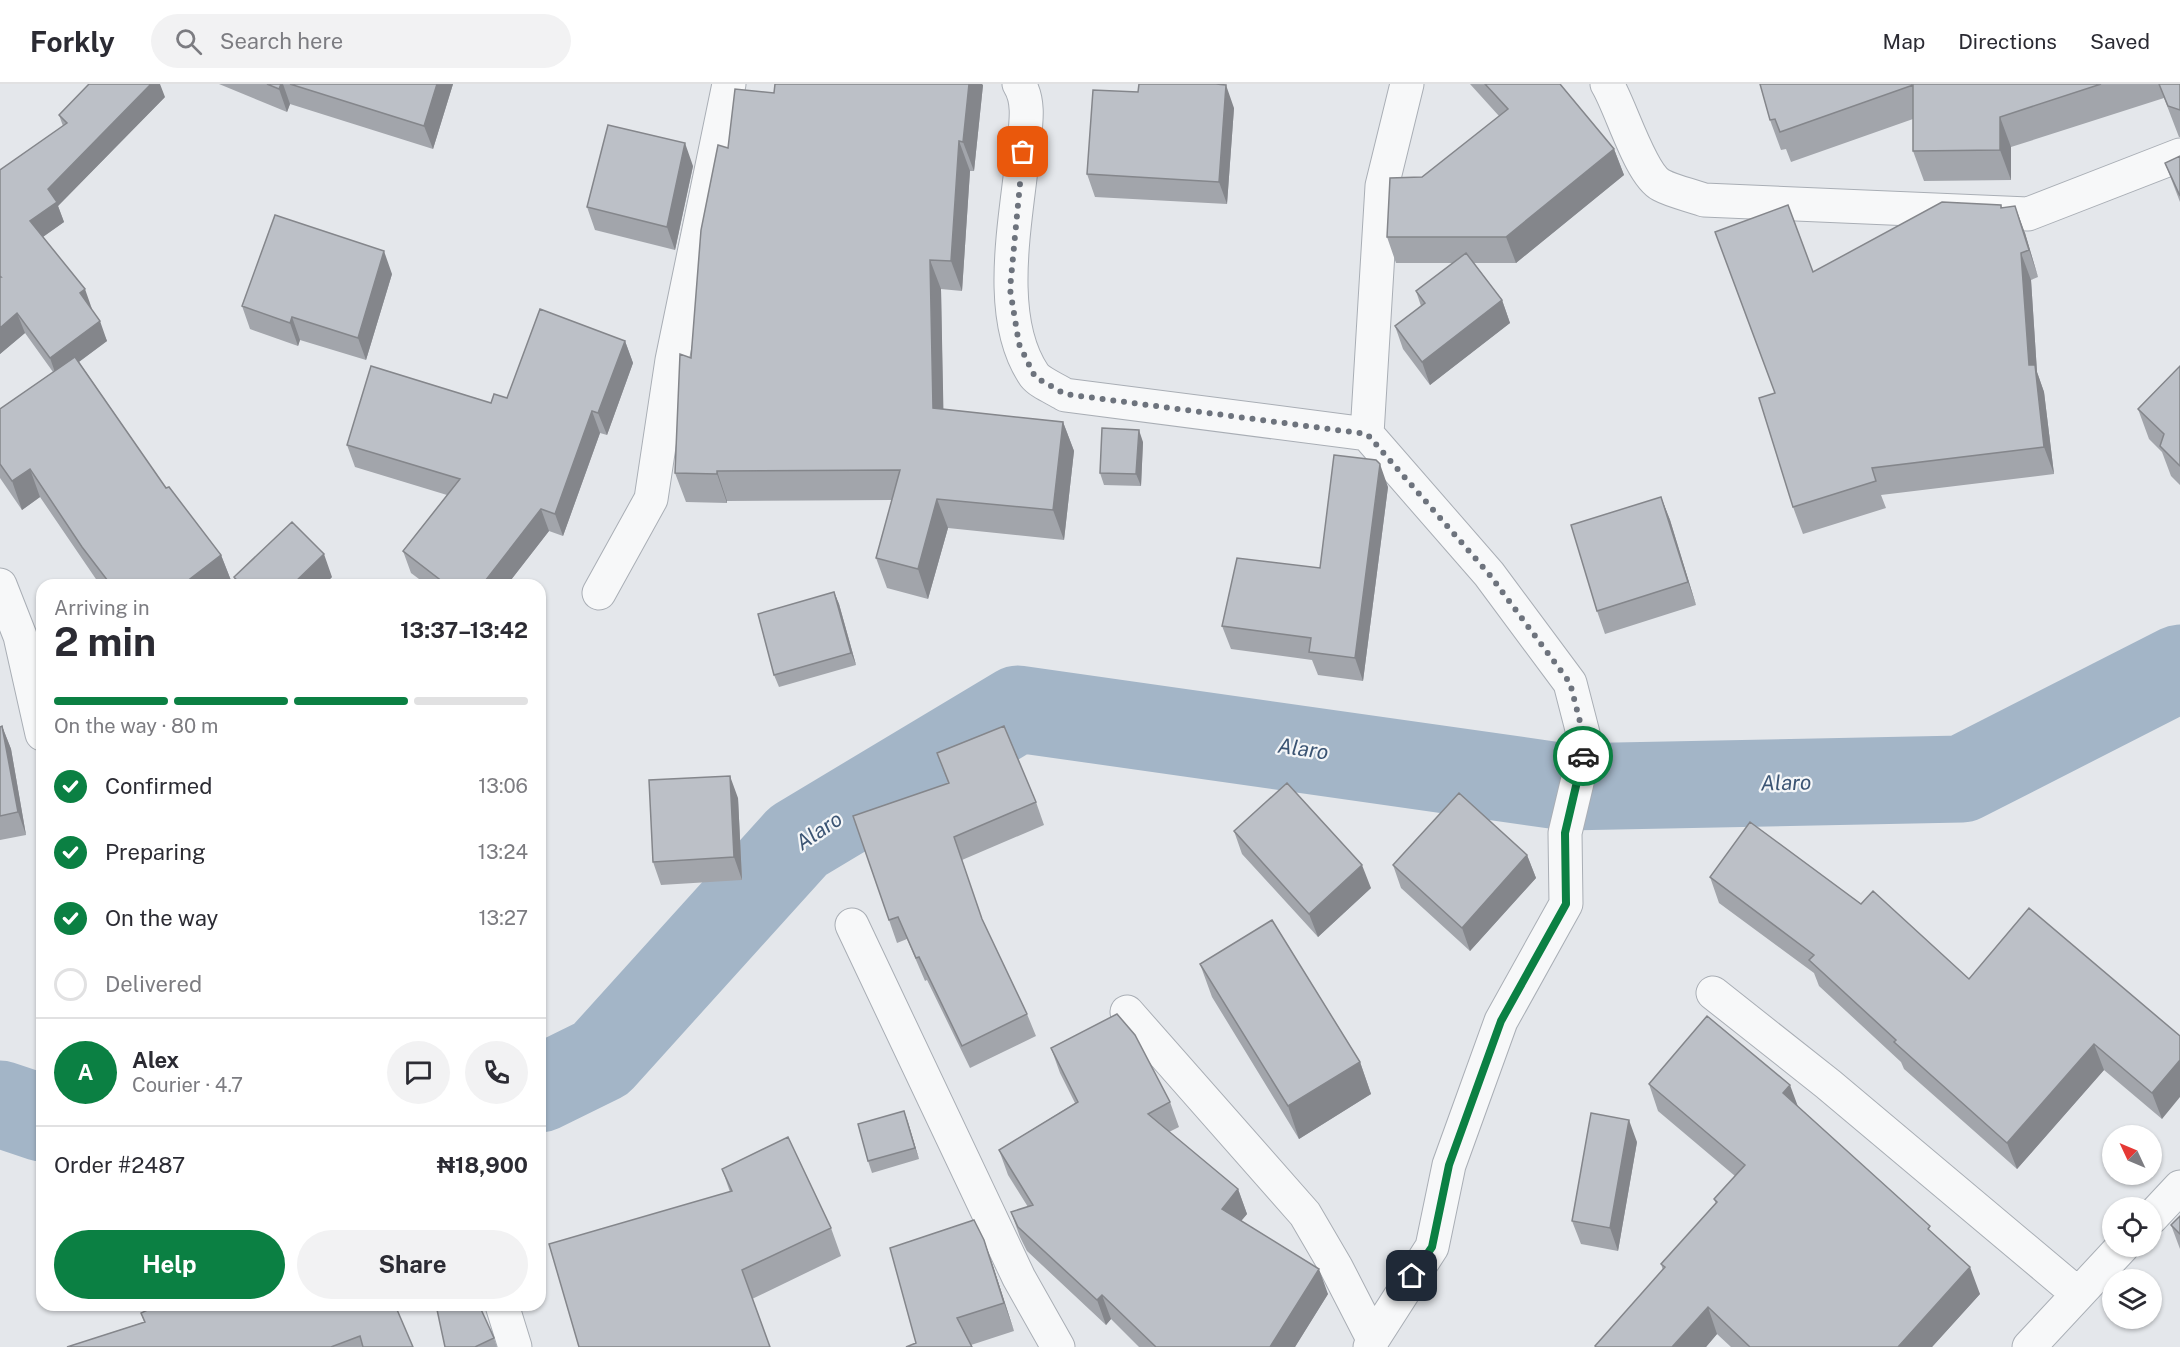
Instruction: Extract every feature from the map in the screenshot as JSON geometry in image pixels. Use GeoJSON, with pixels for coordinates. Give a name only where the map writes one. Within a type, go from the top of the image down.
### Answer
{"type":"FeatureCollection","features":[{"type":"Feature","properties":{"kind":"street"},"geometry":{"type":"LineString","coordinates":[[599,592],[651,499],[672,360],[729,84]]}},
{"type":"Feature","properties":{"kind":"street"},"geometry":{"type":"LineString","coordinates":[[1019,84],[1026,96],[1025,129],[1010,289],[1019,344],[1035,377],[1065,394],[1367,434],[1489,574],[1570,683],[1586,745],[1565,833],[1566,904],[1501,1021],[1449,1165],[1432,1247],[1371,1343]]}},
{"type":"Feature","properties":{"kind":"street"},"geometry":{"type":"LineString","coordinates":[[1367,434],[1382,186],[1407,84]]}},
{"type":"Feature","properties":{"kind":"street"},"geometry":{"type":"LineString","coordinates":[[1607,84],[1618,102],[1633,146],[1659,184],[1704,200],[2028,214],[2180,155]]}},
{"type":"Feature","properties":{"kind":"street"},"geometry":{"type":"LineString","coordinates":[[0,585],[20,636],[36,707]]}},
{"type":"Feature","properties":{"kind":"street"},"geometry":{"type":"LineString","coordinates":[[852,925],[1019,1278],[1058,1347]]}},
{"type":"Feature","properties":{"kind":"street"},"geometry":{"type":"LineString","coordinates":[[1713,993],[1828,1084],[2078,1294]]}},
{"type":"Feature","properties":{"kind":"street"},"geometry":{"type":"LineString","coordinates":[[1127,1012],[1305,1214],[1336,1266],[1371,1343]]}},
{"type":"Feature","properties":{"kind":"street"},"geometry":{"type":"LineString","coordinates":[[2162,1206],[2180,1187]]}},
{"type":"Feature","properties":{"kind":"street"},"geometry":{"type":"LineString","coordinates":[[2030,1347],[2113,1257]]}},
{"type":"Feature","properties":{"kind":"street"},"geometry":{"type":"LineString","coordinates":[[504,1311],[515,1347]]}},
{"type":"Feature","properties":{"kind":"building"},"geometry":{"type":"Polygon","coordinates":[[[89,84],[151,84],[48,189],[57,202],[30,221],[85,289],[80,293],[100,321],[50,358],[17,313],[0,328],[0,170],[67,123],[59,115],[89,84]]]}},
{"type":"Feature","properties":{"kind":"building"},"geometry":{"type":"Polygon","coordinates":[[[267,84],[281,84],[279,89],[267,84]]]}},
{"type":"Feature","properties":{"kind":"building"},"geometry":{"type":"Polygon","coordinates":[[[290,84],[437,84],[424,126],[290,84]]]}},
{"type":"Feature","properties":{"kind":"building"},"geometry":{"type":"Polygon","coordinates":[[[775,84],[969,84],[963,142],[959,141],[951,261],[930,260],[933,408],[1063,422],[1053,510],[937,499],[918,569],[876,558],[900,470],[675,473],[680,354],[691,358],[701,230],[718,145],[728,148],[735,89],[774,93],[775,84]]]}},
{"type":"Feature","properties":{"kind":"building"},"geometry":{"type":"Polygon","coordinates":[[[1139,84],[1226,85],[1219,182],[1087,174],[1093,90],[1138,92],[1139,84]]]}},
{"type":"Feature","properties":{"kind":"building"},"geometry":{"type":"Polygon","coordinates":[[[1485,84],[1560,84],[1614,149],[1506,237],[1387,237],[1390,178],[1422,177],[1508,109],[1485,84]]]}},
{"type":"Feature","properties":{"kind":"building"},"geometry":{"type":"Polygon","coordinates":[[[1760,84],[2101,84],[2000,117],[2000,150],[1913,151],[1913,85],[1780,132],[1775,119],[1770,120],[1760,84]]]}},
{"type":"Feature","properties":{"kind":"building"},"geometry":{"type":"Polygon","coordinates":[[[2159,84],[2180,84],[2180,110],[2168,106],[2159,84]]]}},
{"type":"Feature","properties":{"kind":"building"},"geometry":{"type":"Polygon","coordinates":[[[608,125],[685,143],[667,227],[587,207],[608,125]]]}},
{"type":"Feature","properties":{"kind":"building"},"geometry":{"type":"Polygon","coordinates":[[[2180,156],[2180,196],[2165,163],[2180,156]]]}},
{"type":"Feature","properties":{"kind":"building"},"geometry":{"type":"Polygon","coordinates":[[[1942,202],[2001,205],[2001,208],[2015,206],[2029,250],[2021,253],[2029,365],[2035,365],[2044,447],[1872,468],[1876,481],[1793,507],[1759,398],[1775,393],[1715,232],[1788,205],[1813,272],[1942,202]]]}},
{"type":"Feature","properties":{"kind":"building"},"geometry":{"type":"Polygon","coordinates":[[[275,215],[384,251],[358,338],[292,317],[290,323],[242,306],[275,215]]]}},
{"type":"Feature","properties":{"kind":"building"},"geometry":{"type":"Polygon","coordinates":[[[1466,253],[1502,300],[1422,362],[1395,326],[1425,303],[1416,291],[1466,253]]]}},
{"type":"Feature","properties":{"kind":"building"},"geometry":{"type":"Polygon","coordinates":[[[540,309],[625,341],[598,413],[592,411],[555,514],[541,509],[487,579],[439,579],[403,551],[460,479],[347,445],[371,366],[491,403],[494,394],[507,398],[540,309]]]}},
{"type":"Feature","properties":{"kind":"building"},"geometry":{"type":"Polygon","coordinates":[[[75,357],[166,488],[169,487],[221,555],[190,579],[106,579],[30,469],[12,481],[0,464],[0,409],[75,357]]]}},
{"type":"Feature","properties":{"kind":"building"},"geometry":{"type":"Polygon","coordinates":[[[2180,366],[2180,466],[2160,446],[2164,434],[2138,409],[2180,366]]]}},
{"type":"Feature","properties":{"kind":"building"},"geometry":{"type":"Polygon","coordinates":[[[1102,428],[1139,430],[1136,474],[1100,473],[1102,428]]]}},
{"type":"Feature","properties":{"kind":"building"},"geometry":{"type":"Polygon","coordinates":[[[1334,455],[1376,460],[1380,464],[1355,658],[1309,652],[1311,638],[1222,626],[1237,558],[1320,568],[1334,455]]]}},
{"type":"Feature","properties":{"kind":"building"},"geometry":{"type":"Polygon","coordinates":[[[1661,497],[1688,582],[1597,611],[1571,525],[1661,497]]]}},
{"type":"Feature","properties":{"kind":"building"},"geometry":{"type":"Polygon","coordinates":[[[292,522],[324,554],[298,579],[236,579],[234,577],[292,522]]]}},
{"type":"Feature","properties":{"kind":"building"},"geometry":{"type":"Polygon","coordinates":[[[834,592],[851,653],[774,675],[758,614],[834,592]]]}},
{"type":"Feature","properties":{"kind":"building"},"geometry":{"type":"Polygon","coordinates":[[[2,726],[18,812],[0,816],[0,727],[2,726]]]}},
{"type":"Feature","properties":{"kind":"building"},"geometry":{"type":"Polygon","coordinates":[[[1004,726],[1036,802],[954,837],[982,919],[1027,1014],[962,1046],[919,957],[916,958],[898,917],[889,920],[853,816],[949,783],[937,753],[1004,726]]]}},
{"type":"Feature","properties":{"kind":"building"},"geometry":{"type":"Polygon","coordinates":[[[730,776],[734,857],[653,862],[649,780],[730,776]]]}},
{"type":"Feature","properties":{"kind":"building"},"geometry":{"type":"Polygon","coordinates":[[[1287,783],[1362,865],[1309,914],[1234,831],[1287,783]]]}},
{"type":"Feature","properties":{"kind":"building"},"geometry":{"type":"Polygon","coordinates":[[[1459,793],[1527,855],[1462,928],[1393,865],[1459,793]]]}},
{"type":"Feature","properties":{"kind":"building"},"geometry":{"type":"Polygon","coordinates":[[[1750,822],[1861,904],[1873,891],[1969,979],[2029,908],[2180,1036],[2180,1060],[2152,1093],[2094,1044],[2007,1143],[1894,1042],[1896,1040],[1809,960],[1814,955],[1710,877],[1750,822]]]}},
{"type":"Feature","properties":{"kind":"building"},"geometry":{"type":"Polygon","coordinates":[[[1272,920],[1360,1062],[1288,1106],[1200,964],[1272,920]]]}},
{"type":"Feature","properties":{"kind":"building"},"geometry":{"type":"Polygon","coordinates":[[[1117,1014],[1135,1035],[1170,1102],[1148,1114],[1238,1189],[1222,1209],[1319,1269],[1270,1347],[1156,1347],[1102,1295],[1097,1300],[1018,1227],[1011,1212],[1033,1205],[999,1150],[1078,1102],[1051,1048],[1117,1014]]]}},
{"type":"Feature","properties":{"kind":"building"},"geometry":{"type":"Polygon","coordinates":[[[1707,1016],[1790,1085],[1783,1093],[1930,1226],[1928,1229],[1970,1267],[1898,1347],[1750,1347],[1708,1307],[1672,1347],[1595,1346],[1665,1267],[1661,1264],[1717,1202],[1714,1199],[1745,1165],[1649,1084],[1707,1016]]]}},
{"type":"Feature","properties":{"kind":"building"},"geometry":{"type":"Polygon","coordinates":[[[904,1111],[915,1148],[868,1161],[858,1124],[904,1111]]]}},
{"type":"Feature","properties":{"kind":"building"},"geometry":{"type":"Polygon","coordinates":[[[1591,1113],[1629,1120],[1610,1228],[1572,1221],[1591,1113]]]}},
{"type":"Feature","properties":{"kind":"building"},"geometry":{"type":"Polygon","coordinates":[[[788,1137],[831,1228],[742,1270],[770,1347],[579,1347],[549,1244],[732,1191],[722,1169],[788,1137]]]}},
{"type":"Feature","properties":{"kind":"building"},"geometry":{"type":"Polygon","coordinates":[[[2180,1216],[2180,1234],[2171,1225],[2180,1216]]]}},
{"type":"Feature","properties":{"kind":"building"},"geometry":{"type":"Polygon","coordinates":[[[974,1220],[984,1240],[1004,1303],[957,1318],[972,1347],[906,1347],[916,1343],[890,1248],[974,1220]]]}},
{"type":"Feature","properties":{"kind":"building"},"geometry":{"type":"Polygon","coordinates":[[[145,1311],[398,1311],[413,1347],[363,1347],[360,1336],[331,1347],[67,1347],[145,1322],[141,1313],[145,1311]]]}},
{"type":"Feature","properties":{"kind":"building"},"geometry":{"type":"Polygon","coordinates":[[[437,1311],[482,1311],[494,1338],[475,1347],[445,1347],[437,1311]]]}},
{"type":"Feature","properties":{"kind":"waterway","name":"Alaro"},"geometry":{"type":"LineString","coordinates":[[546,1086],[601,1059],[798,841],[1018,709],[1566,787],[1962,779],[2180,668]]}},
{"type":"Feature","properties":{"kind":"waterway","name":"Alaro"},"geometry":{"type":"LineString","coordinates":[[0,1104],[36,1116]]}},
{"type":"Feature","properties":{"kind":"way so far"},"geometry":{"type":"LineString","coordinates":[[1023,152],[1010,289],[1019,344],[1035,377],[1065,394],[1367,434],[1489,574],[1570,683],[1586,745],[1583,756]]}},
{"type":"Feature","properties":{"kind":"route"},"geometry":{"type":"LineString","coordinates":[[1412,1276],[1432,1247],[1449,1165],[1501,1021],[1566,904],[1565,833],[1583,756]]}}]}
